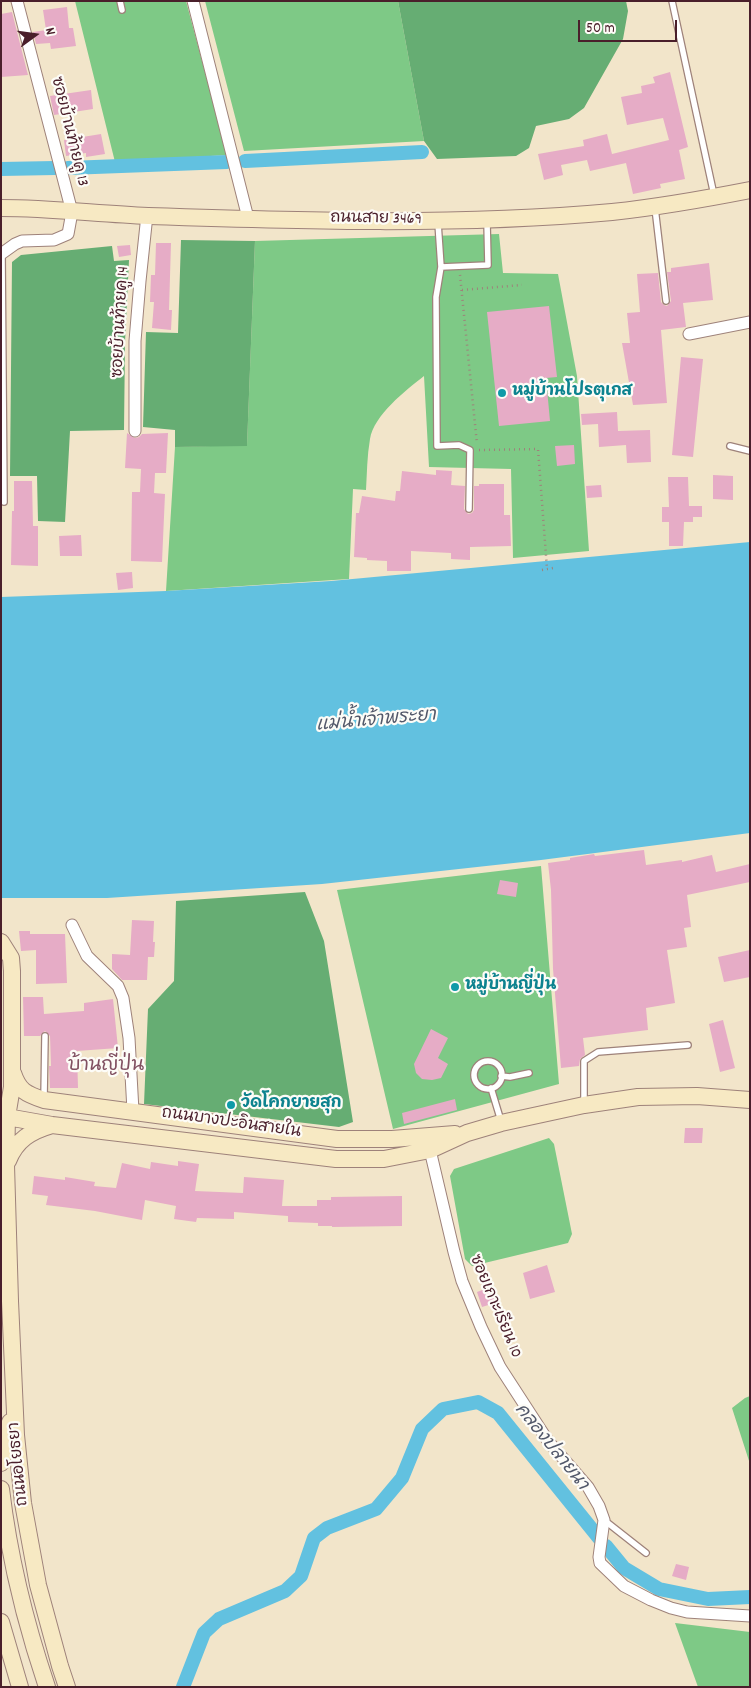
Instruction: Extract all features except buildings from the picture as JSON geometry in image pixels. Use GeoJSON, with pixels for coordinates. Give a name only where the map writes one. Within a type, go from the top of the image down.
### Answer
{"type":"FeatureCollection","features":[{"type":"Feature","properties":{"kind":"main road","name":"ถนนสาย 3469"},"geometry":{"type":"LineString","coordinates":[[9,208],[147,216],[438,221],[487,220],[613,212],[750,190]]}},
{"type":"Feature","properties":{"kind":"main road"},"geometry":{"type":"LineString","coordinates":[[1,216],[9,208]]}},
{"type":"Feature","properties":{"kind":"main road","name":"ถนนบางปะอินสายใน"},"geometry":{"type":"LineString","coordinates":[[1,942],[11,958],[12,971],[12,1087],[7,1117],[52,1125],[336,1160],[384,1159],[430,1150],[467,1133],[501,1123],[584,1105],[638,1097],[696,1096],[750,1100]]}},
{"type":"Feature","properties":{"kind":"main road","name":"ถนนบางปะอินสายใน"},"geometry":{"type":"LineString","coordinates":[[12,1069],[17,1084],[27,1094],[44,1100],[337,1139],[392,1139],[467,1133]]}},
{"type":"Feature","properties":{"kind":"main road"},"geometry":{"type":"LineString","coordinates":[[1,1090],[7,1117]]}},
{"type":"Feature","properties":{"kind":"main road","name":"ถนนอโยธยา"},"geometry":{"type":"LineString","coordinates":[[7,1117],[6,1165],[19,1468],[35,1568],[45,1614],[67,1687]]}},
{"type":"Feature","properties":{"kind":"main road"},"geometry":{"type":"LineString","coordinates":[[6,1165],[19,1142],[40,1128],[52,1125]]}},
{"type":"Feature","properties":{"kind":"main road"},"geometry":{"type":"LineString","coordinates":[[1,1463],[15,1400]]}},
{"type":"Feature","properties":{"kind":"main road","name":"ถนนอโยธยา"},"geometry":{"type":"LineString","coordinates":[[1,1489],[18,1590],[47,1687]]}},
{"type":"Feature","properties":{"kind":"main road"},"geometry":{"type":"LineString","coordinates":[[9,1538],[45,1614]]}},
{"type":"Feature","properties":{"kind":"main road"},"geometry":{"type":"LineString","coordinates":[[1,1622],[20,1687]]}},
{"type":"Feature","properties":{"kind":"main road"},"geometry":{"type":"LineString","coordinates":[[1,1650],[14,1667]]}},
{"type":"Feature","properties":{"kind":"street","name":"ซอยบ้านท้ายคู 13"},"geometry":{"type":"LineString","coordinates":[[17,1],[72,212]]}},
{"type":"Feature","properties":{"kind":"street"},"geometry":{"type":"LineString","coordinates":[[193,1],[248,218]]}},
{"type":"Feature","properties":{"kind":"street"},"geometry":{"type":"LineString","coordinates":[[2,254],[22,241],[54,240],[68,234],[72,212]]}},
{"type":"Feature","properties":{"kind":"street","name":"ซอยบ้านท้ายคู 14"},"geometry":{"type":"LineString","coordinates":[[135,431],[135,341],[147,216]]}},
{"type":"Feature","properties":{"kind":"street"},"geometry":{"type":"LineString","coordinates":[[689,334],[750,322]]}},
{"type":"Feature","properties":{"kind":"street"},"geometry":{"type":"LineString","coordinates":[[72,925],[87,956],[118,986],[124,998],[129,1038],[133,1111]]}},
{"type":"Feature","properties":{"kind":"street","name":"ซอยเกาะเรียน 10"},"geometry":{"type":"LineString","coordinates":[[430,1150],[462,1281],[481,1327],[500,1366],[548,1441],[588,1487],[599,1506],[604,1520]]}},
{"type":"Feature","properties":{"kind":"street"},"geometry":{"type":"LineString","coordinates":[[604,1520],[599,1556],[600,1562],[624,1586],[651,1600],[687,1612],[750,1616]]}},
{"type":"Feature","properties":{"kind":"lane"},"geometry":{"type":"LineString","coordinates":[[120,1],[122,10]]}},
{"type":"Feature","properties":{"kind":"lane"},"geometry":{"type":"LineString","coordinates":[[672,1],[715,197]]}},
{"type":"Feature","properties":{"kind":"lane"},"geometry":{"type":"LineString","coordinates":[[655,206],[666,301]]}},
{"type":"Feature","properties":{"kind":"lane"},"geometry":{"type":"LineString","coordinates":[[441,268],[488,265],[487,220]]}},
{"type":"Feature","properties":{"kind":"lane"},"geometry":{"type":"LineString","coordinates":[[438,221],[441,268],[436,296],[437,446],[459,445],[470,450],[469,509]]}},
{"type":"Feature","properties":{"kind":"lane"},"geometry":{"type":"LineString","coordinates":[[2,254],[4,502]]}},
{"type":"Feature","properties":{"kind":"lane"},"geometry":{"type":"LineString","coordinates":[[730,446],[750,452]]}},
{"type":"Feature","properties":{"kind":"lane"},"geometry":{"type":"LineString","coordinates":[[44,1100],[45,1036]]}},
{"type":"Feature","properties":{"kind":"lane"},"geometry":{"type":"LineString","coordinates":[[584,1105],[584,1061],[598,1052],[688,1045]]}},
{"type":"Feature","properties":{"kind":"lane"},"geometry":{"type":"LineString","coordinates":[[484,1061],[489,1061],[498,1066],[502,1076],[500,1081],[491,1088],[481,1087],[474,1078],[476,1068],[484,1061]]}},
{"type":"Feature","properties":{"kind":"lane"},"geometry":{"type":"LineString","coordinates":[[502,1076],[510,1077],[528,1073]]}},
{"type":"Feature","properties":{"kind":"lane"},"geometry":{"type":"LineString","coordinates":[[491,1088],[501,1123]]}},
{"type":"Feature","properties":{"kind":"lane"},"geometry":{"type":"LineString","coordinates":[[604,1520],[646,1553]]}},
{"type":"Feature","properties":{"kind":"path"},"geometry":{"type":"LineString","coordinates":[[459,266],[478,450],[538,449],[548,569]]}},
{"type":"Feature","properties":{"kind":"path"},"geometry":{"type":"LineString","coordinates":[[462,290],[522,285]]}},
{"type":"Feature","properties":{"kind":"path"},"geometry":{"type":"LineString","coordinates":[[542,570],[552,568]]}},
{"type":"Feature","properties":{"kind":"green space"},"geometry":{"type":"Polygon","coordinates":[[[75,1],[186,1],[227,155],[115,162],[75,1]]]}},
{"type":"Feature","properties":{"kind":"green space"},"geometry":{"type":"Polygon","coordinates":[[[205,1],[398,1],[424,141],[244,151],[205,1]]]}},
{"type":"Feature","properties":{"kind":"green space"},"geometry":{"type":"Polygon","coordinates":[[[398,1],[626,1],[628,11],[623,39],[584,108],[569,119],[536,126],[529,148],[516,156],[437,159],[424,141],[398,1]]]}},
{"type":"Feature","properties":{"kind":"green space"},"geometry":{"type":"Polygon","coordinates":[[[499,234],[503,273],[558,274],[577,376],[589,551],[513,558],[511,469],[429,467],[424,376],[391,404],[377,421],[373,430],[368,452],[366,490],[353,489],[349,579],[166,591],[175,447],[247,445],[255,241],[499,234]]]}},
{"type":"Feature","properties":{"kind":"green space"},"geometry":{"type":"Polygon","coordinates":[[[181,240],[255,241],[247,446],[175,447],[175,430],[143,427],[146,332],[178,333],[181,240]]]}},
{"type":"Feature","properties":{"kind":"green space"},"geometry":{"type":"Polygon","coordinates":[[[112,246],[114,261],[129,260],[125,342],[124,430],[70,431],[65,522],[38,521],[37,476],[10,476],[12,262],[21,255],[112,246]]]}},
{"type":"Feature","properties":{"kind":"green space","name":"หมู่บ้านญี่ปุ่น"},"geometry":{"type":"Polygon","coordinates":[[[541,866],[559,1084],[393,1129],[337,890],[541,866]]]}},
{"type":"Feature","properties":{"kind":"green space"},"geometry":{"type":"Polygon","coordinates":[[[305,892],[324,941],[353,1122],[339,1127],[144,1104],[148,1009],[174,981],[176,901],[305,892]]]}},
{"type":"Feature","properties":{"kind":"green space"},"geometry":{"type":"Polygon","coordinates":[[[549,1138],[554,1144],[572,1234],[568,1243],[472,1266],[465,1259],[450,1176],[454,1169],[549,1138]]]}},
{"type":"Feature","properties":{"kind":"green space"},"geometry":{"type":"Polygon","coordinates":[[[750,1396],[750,1464],[732,1408],[750,1396]]]}},
{"type":"Feature","properties":{"kind":"green space"},"geometry":{"type":"Polygon","coordinates":[[[675,1623],[750,1632],[750,1687],[698,1687],[675,1623]]]}},
{"type":"Feature","properties":{"kind":"water","name":"แม่น้ำเจ้าพระยา"},"geometry":{"type":"Polygon","coordinates":[[[750,542],[750,833],[541,860],[322,884],[107,898],[1,898],[1,597],[166,591],[331,581],[750,542]]]}},
{"type":"Feature","properties":{"kind":"waterway"},"geometry":{"type":"LineString","coordinates":[[245,161],[422,152]]}},
{"type":"Feature","properties":{"kind":"waterway"},"geometry":{"type":"LineString","coordinates":[[68,168],[227,162]]}},
{"type":"Feature","properties":{"kind":"waterway"},"geometry":{"type":"LineString","coordinates":[[1,169],[55,168]]}},
{"type":"Feature","properties":{"kind":"waterway","name":"คลองปลายนา"},"geometry":{"type":"LineString","coordinates":[[183,1687],[204,1633],[219,1619],[285,1591],[301,1576],[314,1538],[327,1528],[376,1509],[402,1478],[422,1429],[443,1409],[478,1402],[498,1413],[599,1538]]}},
{"type":"Feature","properties":{"kind":"waterway","name":"คลองปลายนา"},"geometry":{"type":"LineString","coordinates":[[606,1546],[624,1568],[659,1589],[708,1599],[750,1597]]}},
{"type":"Feature","properties":{"kind":"place","name":"หมู่บ้านโปรตุเกส"},"geometry":{"type":"Point","coordinates":[502,393]}},
{"type":"Feature","properties":{"kind":"place","name":"หมู่บ้านญี่ปุ่น"},"geometry":{"type":"Point","coordinates":[455,987]}},
{"type":"Feature","properties":{"kind":"place","name":"วัดโคกยายสุก"},"geometry":{"type":"Point","coordinates":[231,1105]}},
{"type":"Feature","properties":{"kind":"district","name":"บ้านญี่ปุ่น"},"geometry":{"type":"Point","coordinates":[106,1067]}}]}
